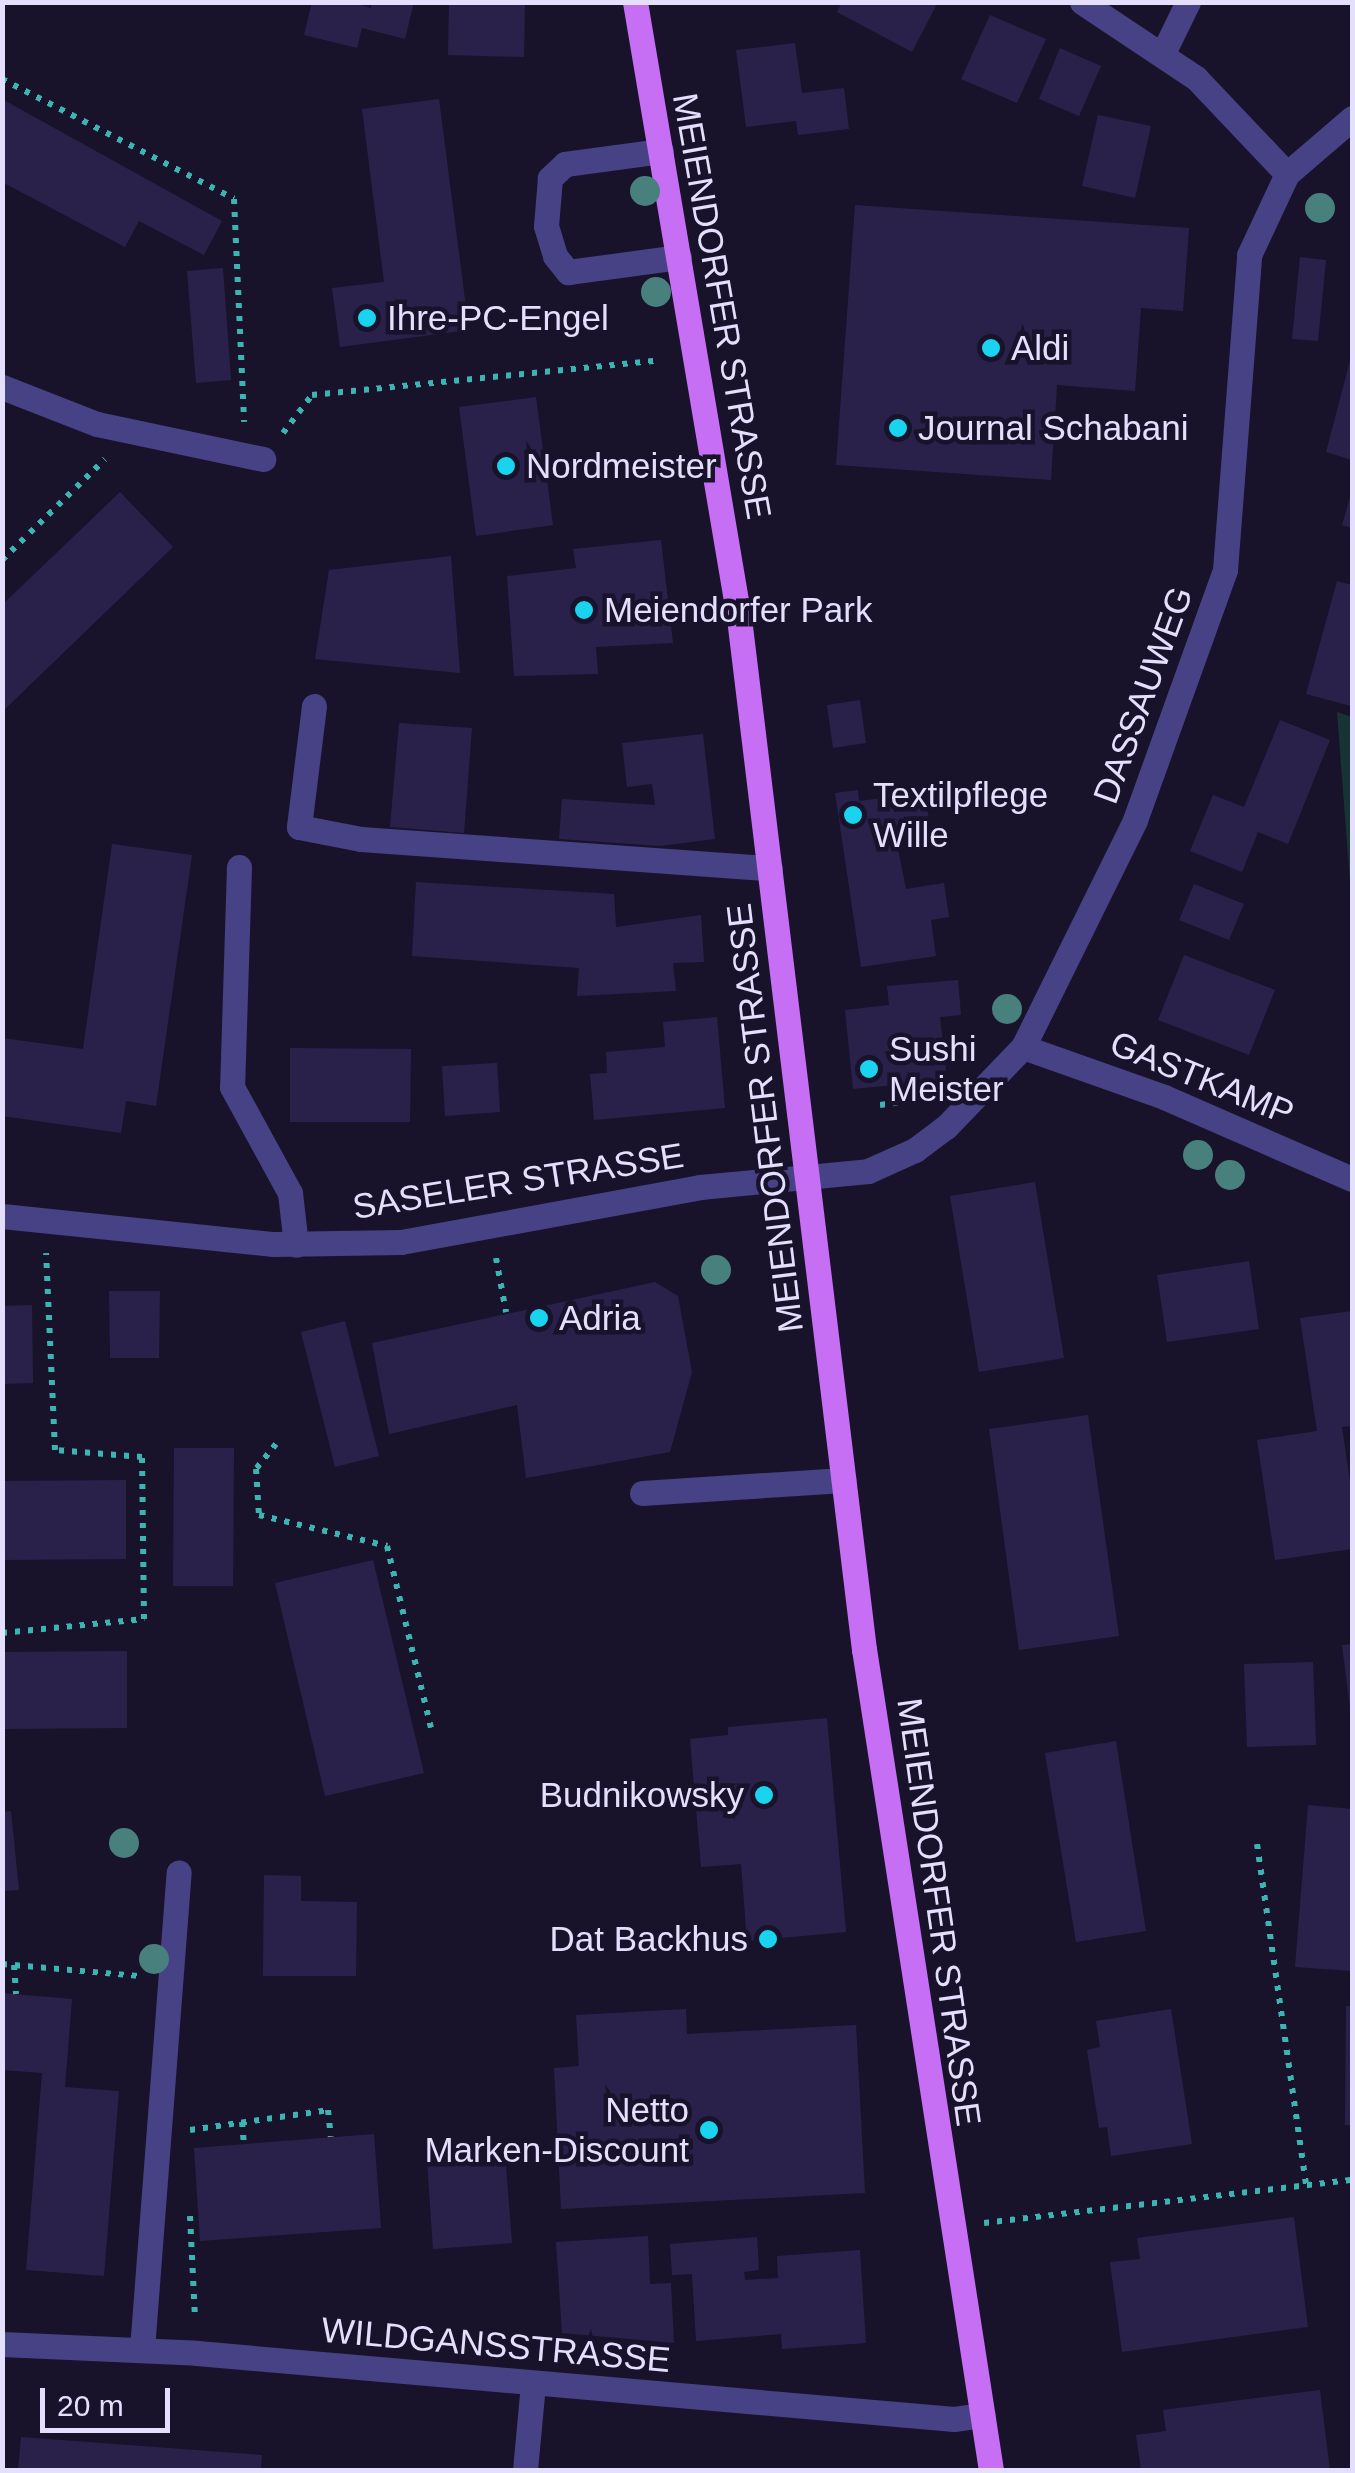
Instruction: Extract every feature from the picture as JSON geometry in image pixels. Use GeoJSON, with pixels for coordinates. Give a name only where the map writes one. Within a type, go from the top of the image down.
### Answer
{"type":"FeatureCollection","features":[{"type":"Feature","properties":{"kind":"main road","name":"MEIENDORFER STRASSE"},"geometry":{"type":"LineString","coordinates":[[635,2],[739,618],[844,1480],[908,1947],[992,2470]]}},
{"type":"Feature","properties":{"kind":"street"},"geometry":{"type":"LineString","coordinates":[[1082,2],[1196,78],[1287,174]]}},
{"type":"Feature","properties":{"kind":"street"},"geometry":{"type":"LineString","coordinates":[[1162,55],[1188,2]]}},
{"type":"Feature","properties":{"kind":"street","name":"DASSAUWEG"},"geometry":{"type":"LineString","coordinates":[[806,1177],[868,1170],[914,1150],[946,1127],[1023,1047],[1136,820],[1225,570],[1248,256],[1287,174],[1352,118]]}},
{"type":"Feature","properties":{"kind":"street"},"geometry":{"type":"LineString","coordinates":[[661,151],[565,164],[550,178],[546,226],[556,256],[568,272],[679,257]]}},
{"type":"Feature","properties":{"kind":"street"},"geometry":{"type":"LineString","coordinates":[[2,387],[97,424],[254,457]]}},
{"type":"Feature","properties":{"kind":"street"},"geometry":{"type":"LineString","coordinates":[[314,706],[298,827],[362,839],[770,868]]}},
{"type":"Feature","properties":{"kind":"street"},"geometry":{"type":"LineString","coordinates":[[239,867],[232,1087],[290,1192],[296,1245]]}},
{"type":"Feature","properties":{"kind":"street","name":"GASTKAMP"},"geometry":{"type":"LineString","coordinates":[[1023,1047],[1164,1097],[1352,1179]]}},
{"type":"Feature","properties":{"kind":"street","name":"SASELER STRASSE"},"geometry":{"type":"LineString","coordinates":[[2,1216],[296,1245],[401,1242],[700,1187],[806,1177]]}},
{"type":"Feature","properties":{"kind":"street"},"geometry":{"type":"LineString","coordinates":[[642,1493],[844,1480]]}},
{"type":"Feature","properties":{"kind":"street"},"geometry":{"type":"LineString","coordinates":[[142,2349],[179,1872]]}},
{"type":"Feature","properties":{"kind":"street","name":"WILDGANSSTRASSE"},"geometry":{"type":"LineString","coordinates":[[2,2344],[142,2349],[954,2419],[984,2415]]}},
{"type":"Feature","properties":{"kind":"street"},"geometry":{"type":"LineString","coordinates":[[525,2470],[533,2383]]}},
{"type":"Feature","properties":{"kind":"path"},"geometry":{"type":"LineString","coordinates":[[2,78],[234,200],[254,457]]}},
{"type":"Feature","properties":{"kind":"path"},"geometry":{"type":"LineString","coordinates":[[254,457],[312,395],[696,356]]}},
{"type":"Feature","properties":{"kind":"path"},"geometry":{"type":"LineString","coordinates":[[2,560],[133,432]]}},
{"type":"Feature","properties":{"kind":"path"},"geometry":{"type":"LineString","coordinates":[[2,1634],[144,1619],[142,1457],[55,1450],[45,1220]]}},
{"type":"Feature","properties":{"kind":"path"},"geometry":{"type":"LineString","coordinates":[[502,1288],[506,1312]]}},
{"type":"Feature","properties":{"kind":"path"},"geometry":{"type":"LineString","coordinates":[[276,1444],[256,1469],[259,1514],[388,1546],[431,1728]]}},
{"type":"Feature","properties":{"kind":"path"},"geometry":{"type":"LineString","coordinates":[[1257,1844],[1306,2185]]}},
{"type":"Feature","properties":{"kind":"path"},"geometry":{"type":"LineString","coordinates":[[2,1964],[171,1979]]}},
{"type":"Feature","properties":{"kind":"path"},"geometry":{"type":"LineString","coordinates":[[14,1965],[16,1994]]}},
{"type":"Feature","properties":{"kind":"path"},"geometry":{"type":"LineString","coordinates":[[159,2134],[328,2110],[331,2138]]}},
{"type":"Feature","properties":{"kind":"path"},"geometry":{"type":"LineString","coordinates":[[242,2122],[244,2144]]}},
{"type":"Feature","properties":{"kind":"path"},"geometry":{"type":"LineString","coordinates":[[186,2130],[187,2149]]}},
{"type":"Feature","properties":{"kind":"path"},"geometry":{"type":"LineString","coordinates":[[952,2226],[1352,2180]]}},
{"type":"Feature","properties":{"kind":"path"},"geometry":{"type":"LineString","coordinates":[[190,2204],[196,2354]]}},
{"type":"Feature","properties":{"kind":"green space"},"geometry":{"type":"Polygon","coordinates":[[[1337,712],[1352,717],[1352,908],[1337,712]]]}},
{"type":"Feature","properties":{"kind":"building"},"geometry":{"type":"Polygon","coordinates":[[[312,2],[350,2],[371,8],[372,2],[414,2],[405,39],[362,28],[357,48],[304,35],[312,2]]]}},
{"type":"Feature","properties":{"kind":"building"},"geometry":{"type":"Polygon","coordinates":[[[449,2],[525,2],[524,57],[448,55],[449,2]]]}},
{"type":"Feature","properties":{"kind":"building"},"geometry":{"type":"Polygon","coordinates":[[[842,2],[938,2],[912,52],[837,12],[842,2]]]}},
{"type":"Feature","properties":{"kind":"building"},"geometry":{"type":"Polygon","coordinates":[[[990,15],[1046,39],[1017,103],[961,79],[990,15]]]}},
{"type":"Feature","properties":{"kind":"building"},"geometry":{"type":"Polygon","coordinates":[[[795,43],[802,93],[844,88],[849,129],[798,135],[796,121],[746,127],[736,50],[795,43]]]}},
{"type":"Feature","properties":{"kind":"building"},"geometry":{"type":"Polygon","coordinates":[[[1060,48],[1101,66],[1079,116],[1039,99],[1060,48]]]}},
{"type":"Feature","properties":{"kind":"building"},"geometry":{"type":"Polygon","coordinates":[[[2,99],[222,221],[204,255],[139,221],[125,247],[2,182],[2,99]]]}},
{"type":"Feature","properties":{"kind":"building"},"geometry":{"type":"Polygon","coordinates":[[[439,99],[469,330],[340,347],[332,288],[384,282],[362,109],[439,99]]]}},
{"type":"Feature","properties":{"kind":"building"},"geometry":{"type":"Polygon","coordinates":[[[1098,115],[1151,126],[1135,198],[1082,186],[1098,115]]]}},
{"type":"Feature","properties":{"kind":"building","name":"Aldi"},"geometry":{"type":"Polygon","coordinates":[[[855,205],[1189,228],[1183,311],[1141,308],[1135,391],[1057,385],[1051,480],[836,465],[855,205]]]}},
{"type":"Feature","properties":{"kind":"building"},"geometry":{"type":"Polygon","coordinates":[[[1300,257],[1326,260],[1318,341],[1292,339],[1300,257]]]}},
{"type":"Feature","properties":{"kind":"building"},"geometry":{"type":"Polygon","coordinates":[[[223,268],[231,380],[196,383],[187,271],[223,268]]]}},
{"type":"Feature","properties":{"kind":"building"},"geometry":{"type":"Polygon","coordinates":[[[1352,357],[1352,460],[1326,452],[1352,357]]]}},
{"type":"Feature","properties":{"kind":"building","name":"Nordmeister"},"geometry":{"type":"Polygon","coordinates":[[[536,397],[553,525],[476,536],[459,407],[536,397]]]}},
{"type":"Feature","properties":{"kind":"building"},"geometry":{"type":"Polygon","coordinates":[[[120,492],[173,547],[2,712],[2,605],[120,492]]]}},
{"type":"Feature","properties":{"kind":"building"},"geometry":{"type":"Polygon","coordinates":[[[1352,494],[1352,528],[1342,525],[1352,494]]]}},
{"type":"Feature","properties":{"kind":"building"},"geometry":{"type":"Polygon","coordinates":[[[661,540],[673,643],[596,647],[598,674],[514,676],[507,576],[576,568],[573,549],[661,540]]]}},
{"type":"Feature","properties":{"kind":"building"},"geometry":{"type":"Polygon","coordinates":[[[451,556],[460,673],[315,659],[329,570],[451,556]]]}},
{"type":"Feature","properties":{"kind":"building"},"geometry":{"type":"Polygon","coordinates":[[[1337,581],[1352,585],[1351,706],[1306,694],[1337,581]]]}},
{"type":"Feature","properties":{"kind":"building"},"geometry":{"type":"Polygon","coordinates":[[[860,700],[866,743],[833,748],[827,705],[860,700]]]}},
{"type":"Feature","properties":{"kind":"building"},"geometry":{"type":"Polygon","coordinates":[[[1280,720],[1330,740],[1288,844],[1258,832],[1242,872],[1190,851],[1213,795],[1244,807],[1280,720]]]}},
{"type":"Feature","properties":{"kind":"building"},"geometry":{"type":"Polygon","coordinates":[[[399,723],[472,728],[464,833],[390,827],[399,723]]]}},
{"type":"Feature","properties":{"kind":"building"},"geometry":{"type":"Polygon","coordinates":[[[703,734],[715,839],[660,846],[559,839],[562,799],[655,805],[652,784],[627,787],[622,743],[703,734]]]}},
{"type":"Feature","properties":{"kind":"building"},"geometry":{"type":"Polygon","coordinates":[[[858,790],[859,801],[892,797],[894,812],[927,807],[933,844],[898,849],[906,889],[944,883],[949,917],[931,920],[936,956],[861,967],[835,793],[858,790]]]}},
{"type":"Feature","properties":{"kind":"building"},"geometry":{"type":"Polygon","coordinates":[[[112,844],[192,855],[156,1106],[126,1101],[121,1133],[2,1116],[2,1038],[83,1049],[112,844]]]}},
{"type":"Feature","properties":{"kind":"building"},"geometry":{"type":"Polygon","coordinates":[[[416,882],[614,894],[616,927],[701,915],[704,962],[673,963],[676,991],[577,996],[579,968],[412,956],[416,882]]]}},
{"type":"Feature","properties":{"kind":"building"},"geometry":{"type":"Polygon","coordinates":[[[1194,884],[1244,904],[1229,940],[1179,920],[1194,884]]]}},
{"type":"Feature","properties":{"kind":"building"},"geometry":{"type":"Polygon","coordinates":[[[1184,955],[1275,990],[1249,1055],[1158,1020],[1184,955]]]}},
{"type":"Feature","properties":{"kind":"building"},"geometry":{"type":"Polygon","coordinates":[[[958,980],[961,1015],[940,1017],[947,1080],[853,1089],[845,1010],[889,1005],[887,986],[958,980]]]}},
{"type":"Feature","properties":{"kind":"building"},"geometry":{"type":"Polygon","coordinates":[[[717,1017],[725,1108],[594,1120],[590,1074],[607,1073],[606,1052],[665,1047],[663,1022],[717,1017]]]}},
{"type":"Feature","properties":{"kind":"building"},"geometry":{"type":"Polygon","coordinates":[[[290,1048],[411,1049],[410,1122],[290,1122],[290,1048]]]}},
{"type":"Feature","properties":{"kind":"building"},"geometry":{"type":"Polygon","coordinates":[[[497,1063],[500,1112],[445,1116],[442,1066],[497,1063]]]}},
{"type":"Feature","properties":{"kind":"building"},"geometry":{"type":"Polygon","coordinates":[[[1035,1182],[1064,1358],[979,1372],[950,1196],[1035,1182]]]}},
{"type":"Feature","properties":{"kind":"building"},"geometry":{"type":"Polygon","coordinates":[[[1249,1261],[1259,1329],[1167,1342],[1157,1275],[1249,1261]]]}},
{"type":"Feature","properties":{"kind":"building"},"geometry":{"type":"Polygon","coordinates":[[[655,1282],[678,1296],[692,1372],[670,1452],[526,1478],[517,1405],[389,1434],[372,1343],[655,1282]]]}},
{"type":"Feature","properties":{"kind":"building"},"geometry":{"type":"Polygon","coordinates":[[[109,1291],[160,1291],[159,1358],[110,1358],[109,1291]]]}},
{"type":"Feature","properties":{"kind":"building"},"geometry":{"type":"Polygon","coordinates":[[[32,1305],[33,1383],[2,1384],[2,1306],[32,1305]]]}},
{"type":"Feature","properties":{"kind":"building"},"geometry":{"type":"Polygon","coordinates":[[[1352,1311],[1352,1426],[1342,1427],[1352,1495],[1352,1549],[1275,1560],[1257,1440],[1317,1431],[1300,1318],[1352,1311]]]}},
{"type":"Feature","properties":{"kind":"building"},"geometry":{"type":"Polygon","coordinates":[[[345,1321],[379,1456],[335,1467],[301,1332],[345,1321]]]}},
{"type":"Feature","properties":{"kind":"building"},"geometry":{"type":"Polygon","coordinates":[[[1088,1415],[1119,1636],[1019,1650],[989,1429],[1088,1415]]]}},
{"type":"Feature","properties":{"kind":"building"},"geometry":{"type":"Polygon","coordinates":[[[174,1448],[234,1448],[233,1586],[173,1586],[174,1448]]]}},
{"type":"Feature","properties":{"kind":"building"},"geometry":{"type":"Polygon","coordinates":[[[126,1480],[126,1559],[2,1560],[2,1481],[126,1480]]]}},
{"type":"Feature","properties":{"kind":"building"},"geometry":{"type":"Polygon","coordinates":[[[373,1560],[424,1773],[325,1796],[275,1583],[373,1560]]]}},
{"type":"Feature","properties":{"kind":"building"},"geometry":{"type":"Polygon","coordinates":[[[1352,1644],[1352,1708],[1350,1708],[1342,1645],[1352,1644]]]}},
{"type":"Feature","properties":{"kind":"building"},"geometry":{"type":"Polygon","coordinates":[[[127,1651],[127,1728],[2,1729],[2,1652],[127,1651]]]}},
{"type":"Feature","properties":{"kind":"building"},"geometry":{"type":"Polygon","coordinates":[[[1313,1662],[1316,1745],[1247,1747],[1244,1664],[1313,1662]]]}},
{"type":"Feature","properties":{"kind":"building","name":"Budnikowsky"},"geometry":{"type":"Polygon","coordinates":[[[827,1718],[846,1932],[747,1941],[741,1864],[701,1867],[690,1739],[728,1735],[728,1727],[827,1718]]]}},
{"type":"Feature","properties":{"kind":"building"},"geometry":{"type":"Polygon","coordinates":[[[1116,1741],[1146,1931],[1076,1942],[1045,1753],[1116,1741]]]}},
{"type":"Feature","properties":{"kind":"building"},"geometry":{"type":"Polygon","coordinates":[[[1308,1805],[1352,1809],[1352,1971],[1295,1967],[1308,1805]]]}},
{"type":"Feature","properties":{"kind":"building"},"geometry":{"type":"Polygon","coordinates":[[[11,1811],[19,1890],[2,1891],[2,1812],[11,1811]]]}},
{"type":"Feature","properties":{"kind":"building"},"geometry":{"type":"Polygon","coordinates":[[[264,1875],[301,1876],[301,1901],[357,1902],[356,1976],[263,1976],[264,1875]]]}},
{"type":"Feature","properties":{"kind":"building"},"geometry":{"type":"Polygon","coordinates":[[[2,1993],[72,1999],[65,2087],[119,2091],[104,2276],[26,2270],[42,2073],[2,2070],[2,1993]]]}},
{"type":"Feature","properties":{"kind":"building"},"geometry":{"type":"Polygon","coordinates":[[[1346,2006],[1352,2006],[1352,2125],[1345,2125],[1346,2006]]]}},
{"type":"Feature","properties":{"kind":"building","name":"Netto Marken-Discount"},"geometry":{"type":"Polygon","coordinates":[[[686,2009],[687,2034],[856,2025],[865,2193],[561,2209],[554,2068],[579,2066],[576,2015],[686,2009]]]}},
{"type":"Feature","properties":{"kind":"building"},"geometry":{"type":"Polygon","coordinates":[[[1171,2009],[1192,2144],[1111,2156],[1107,2127],[1099,2128],[1087,2050],[1100,2047],[1096,2021],[1171,2009]]]}},
{"type":"Feature","properties":{"kind":"building"},"geometry":{"type":"Polygon","coordinates":[[[374,2134],[381,2228],[200,2241],[194,2148],[374,2134]]]}},
{"type":"Feature","properties":{"kind":"building"},"geometry":{"type":"Polygon","coordinates":[[[504,2141],[512,2243],[433,2249],[426,2147],[504,2141]]]}},
{"type":"Feature","properties":{"kind":"building"},"geometry":{"type":"Polygon","coordinates":[[[1294,2217],[1308,2327],[1122,2352],[1110,2262],[1140,2259],[1137,2238],[1294,2217]]]}},
{"type":"Feature","properties":{"kind":"building"},"geometry":{"type":"Polygon","coordinates":[[[648,2236],[650,2284],[671,2283],[674,2343],[562,2333],[556,2242],[648,2236]]]}},
{"type":"Feature","properties":{"kind":"building"},"geometry":{"type":"Polygon","coordinates":[[[757,2237],[759,2270],[744,2272],[745,2280],[778,2278],[777,2256],[860,2250],[866,2343],[782,2349],[781,2334],[696,2341],[692,2274],[672,2275],[670,2244],[757,2237]]]}},
{"type":"Feature","properties":{"kind":"building"},"geometry":{"type":"Polygon","coordinates":[[[1320,2390],[1330,2470],[1141,2470],[1136,2435],[1166,2431],[1163,2410],[1320,2390]]]}},
{"type":"Feature","properties":{"kind":"building"},"geometry":{"type":"Polygon","coordinates":[[[21,2437],[262,2455],[261,2470],[18,2470],[21,2437]]]}},
{"type":"Feature","properties":{"kind":"place","name":"Ihre-PC-Engel"},"geometry":{"type":"Point","coordinates":[367,318]}},
{"type":"Feature","properties":{"kind":"place","name":"Aldi"},"geometry":{"type":"Point","coordinates":[991,348]}},
{"type":"Feature","properties":{"kind":"place","name":"Journal Schabani"},"geometry":{"type":"Point","coordinates":[898,428]}},
{"type":"Feature","properties":{"kind":"place","name":"Nordmeister"},"geometry":{"type":"Point","coordinates":[506,466]}},
{"type":"Feature","properties":{"kind":"place","name":"Meiendorfer Park"},"geometry":{"type":"Point","coordinates":[584,610]}},
{"type":"Feature","properties":{"kind":"place","name":"Textilpflege Wille"},"geometry":{"type":"Point","coordinates":[853,815]}},
{"type":"Feature","properties":{"kind":"place","name":"Sushi Meister"},"geometry":{"type":"Point","coordinates":[869,1069]}},
{"type":"Feature","properties":{"kind":"place","name":"Adria"},"geometry":{"type":"Point","coordinates":[539,1318]}},
{"type":"Feature","properties":{"kind":"place","name":"Budnikowsky"},"geometry":{"type":"Point","coordinates":[764,1795]}},
{"type":"Feature","properties":{"kind":"place","name":"Dat Backhus"},"geometry":{"type":"Point","coordinates":[768,1939]}},
{"type":"Feature","properties":{"kind":"place","name":"Netto Marken-Discount"},"geometry":{"type":"Point","coordinates":[709,2130]}}]}
